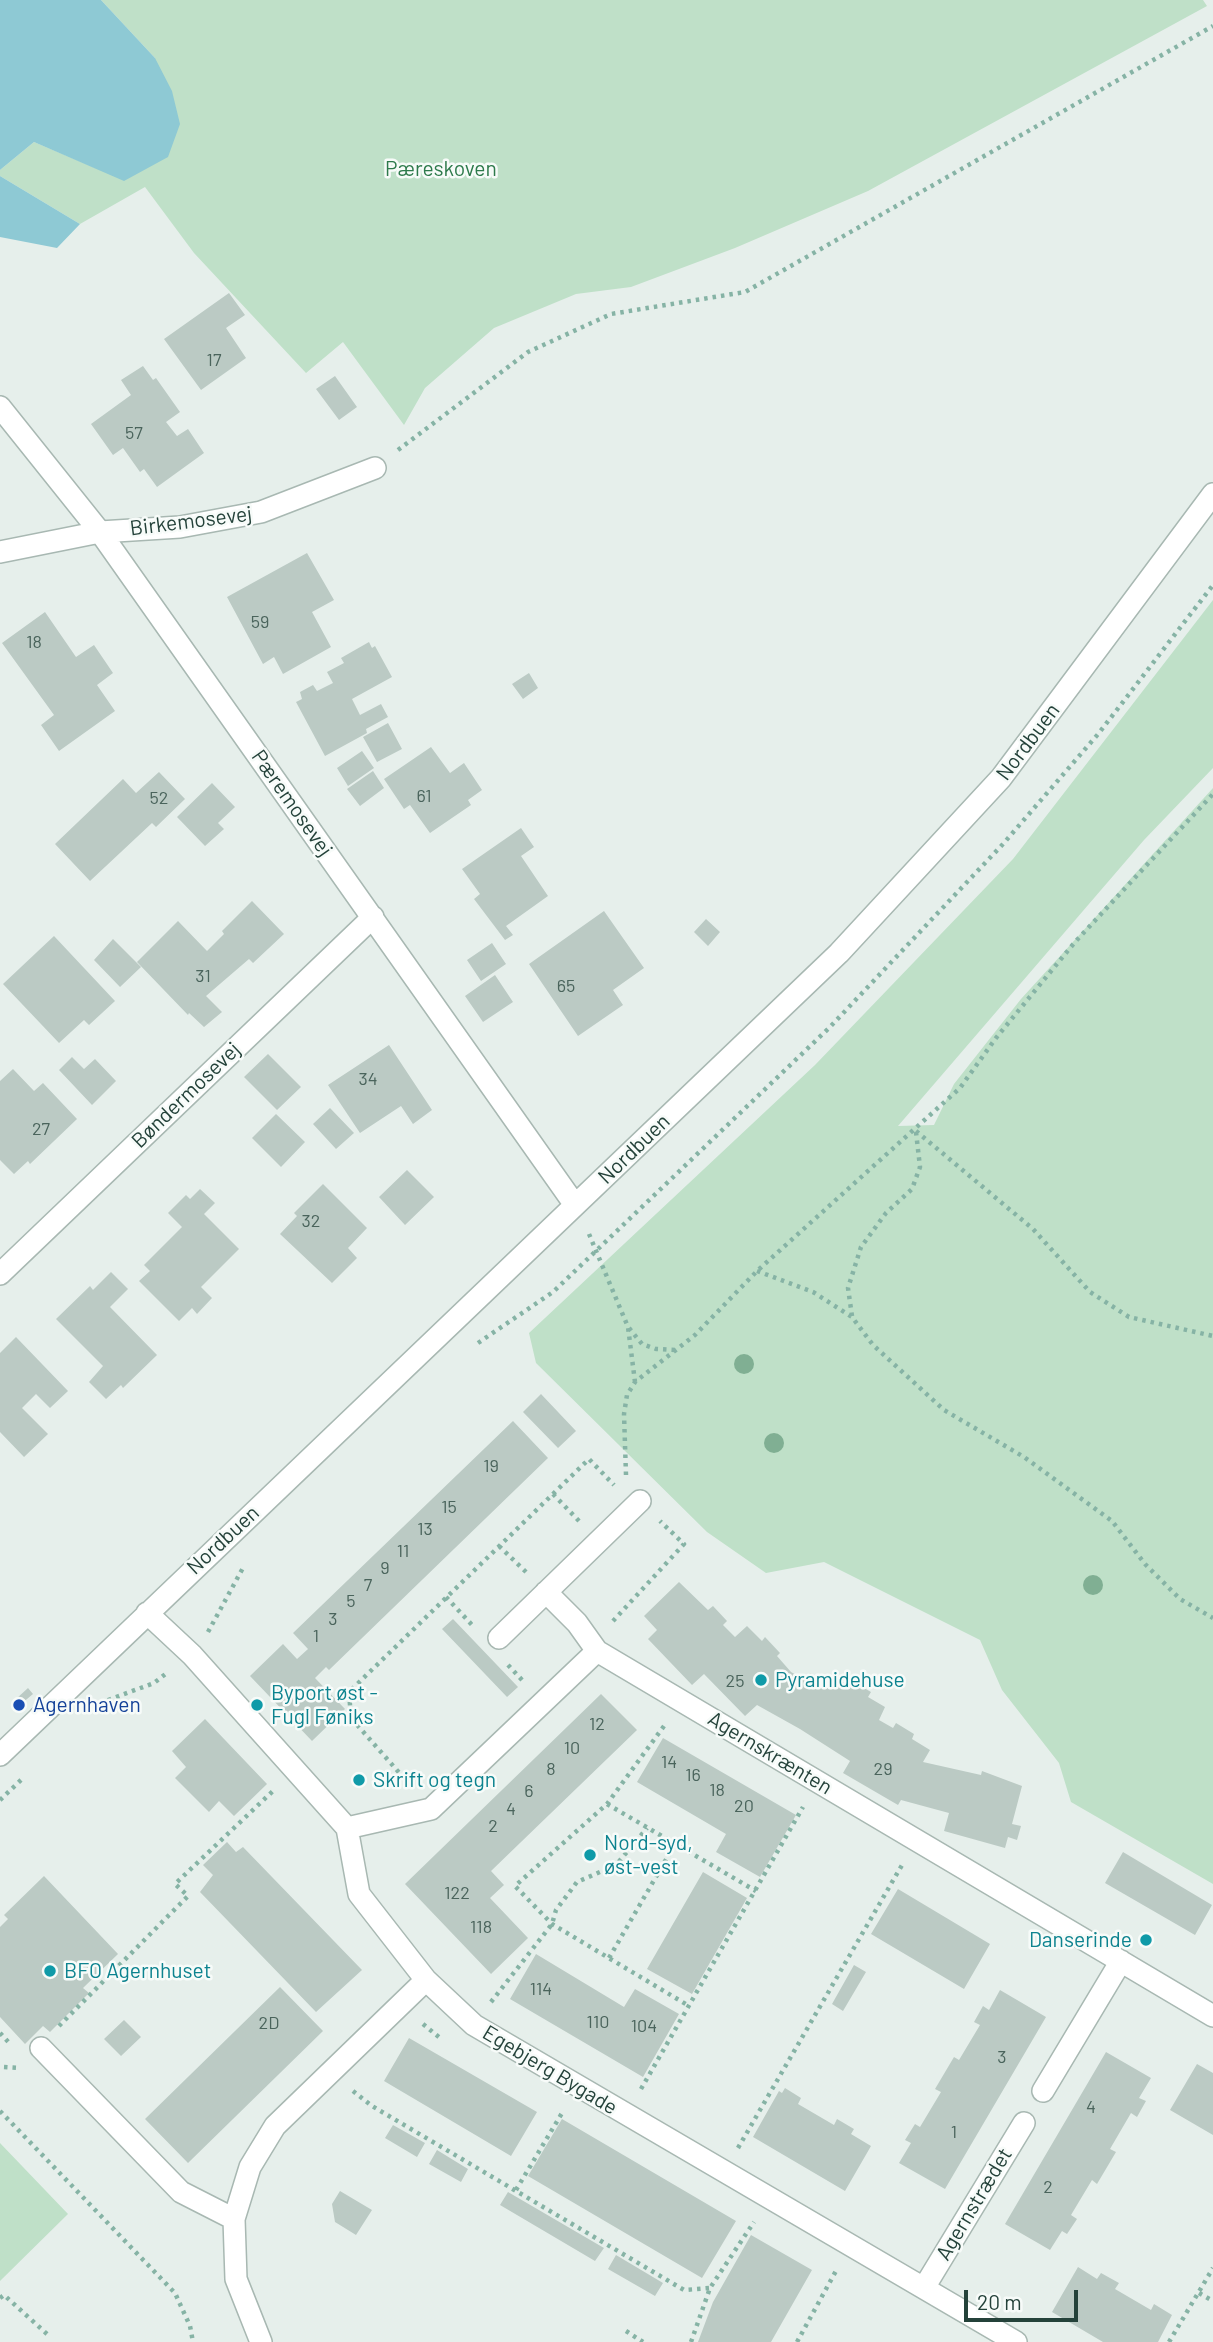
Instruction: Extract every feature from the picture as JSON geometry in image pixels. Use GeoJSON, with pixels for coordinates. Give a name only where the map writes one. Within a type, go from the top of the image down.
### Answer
{"type":"FeatureCollection","features":[{"type":"Feature","properties":{"kind":"street","name":"Pæremosevej"},"geometry":{"type":"LineString","coordinates":[[0,407],[100,531],[575,1205]]}},
{"type":"Feature","properties":{"kind":"street","name":"Birkemosevej"},"geometry":{"type":"LineString","coordinates":[[0,552],[100,531],[180,527],[261,512],[376,468]]}},
{"type":"Feature","properties":{"kind":"street","name":"Nordbuen"},"geometry":{"type":"LineString","coordinates":[[0,1755],[839,953],[1001,778],[1213,494]]}},
{"type":"Feature","properties":{"kind":"street","name":"Bøndermosevej"},"geometry":{"type":"LineString","coordinates":[[0,1273],[373,917]]}},
{"type":"Feature","properties":{"kind":"street"},"geometry":{"type":"LineString","coordinates":[[499,1638],[638,1504]]}},
{"type":"Feature","properties":{"kind":"street"},"geometry":{"type":"LineString","coordinates":[[147,1613],[192,1655],[347,1828],[431,1809],[597,1651],[577,1623],[546,1592]]}},
{"type":"Feature","properties":{"kind":"street","name":"Agernskrænten"},"geometry":{"type":"LineString","coordinates":[[597,1651],[1213,2016]]}},
{"type":"Feature","properties":{"kind":"street","name":"Egebjerg Bygade"},"geometry":{"type":"LineString","coordinates":[[347,1828],[359,1894],[426,1980],[474,2025],[925,2286],[1016,2342]]}},
{"type":"Feature","properties":{"kind":"street"},"geometry":{"type":"LineString","coordinates":[[1043,2091],[1121,1961]]}},
{"type":"Feature","properties":{"kind":"street"},"geometry":{"type":"LineString","coordinates":[[261,2342],[236,2279],[234,2219],[250,2166],[275,2126],[426,1980]]}},
{"type":"Feature","properties":{"kind":"street"},"geometry":{"type":"LineString","coordinates":[[41,2048],[181,2192],[234,2219]]}},
{"type":"Feature","properties":{"kind":"street","name":"Agernstrædet"},"geometry":{"type":"LineString","coordinates":[[925,2286],[1024,2123]]}},
{"type":"Feature","properties":{"kind":"path"},"geometry":{"type":"LineString","coordinates":[[376,468],[439,416],[528,352],[611,314],[745,292],[1213,26]]}},
{"type":"Feature","properties":{"kind":"path"},"geometry":{"type":"LineString","coordinates":[[477,1344],[553,1292],[830,1027],[1003,844],[1100,733],[1213,585]]}},
{"type":"Feature","properties":{"kind":"path"},"geometry":{"type":"LineString","coordinates":[[627,1438],[624,1414],[627,1395],[635,1382],[676,1350],[757,1271],[877,1162],[916,1131],[960,1088],[996,1038],[1075,942],[1213,794]]}},
{"type":"Feature","properties":{"kind":"path"},"geometry":{"type":"LineString","coordinates":[[852,1317],[848,1288],[861,1247],[886,1213],[912,1189],[920,1167],[916,1131]]}},
{"type":"Feature","properties":{"kind":"path"},"geometry":{"type":"LineString","coordinates":[[916,1131],[1032,1229],[1090,1292],[1129,1317],[1213,1336]]}},
{"type":"Feature","properties":{"kind":"path"},"geometry":{"type":"LineString","coordinates":[[575,1205],[628,1327],[635,1382]]}},
{"type":"Feature","properties":{"kind":"path"},"geometry":{"type":"LineString","coordinates":[[757,1271],[813,1292],[852,1317],[873,1345],[944,1409],[1024,1457],[1112,1521],[1144,1564],[1180,1599],[1213,1618]]}},
{"type":"Feature","properties":{"kind":"path"},"geometry":{"type":"LineString","coordinates":[[628,1327],[642,1344],[656,1349],[676,1350]]}},
{"type":"Feature","properties":{"kind":"path"},"geometry":{"type":"LineString","coordinates":[[431,1809],[351,1718],[349,1692],[589,1460],[638,1504]]}},
{"type":"Feature","properties":{"kind":"path"},"geometry":{"type":"LineString","coordinates":[[553,1494],[565,1506]]}},
{"type":"Feature","properties":{"kind":"path"},"geometry":{"type":"LineString","coordinates":[[597,1651],[604,1630],[684,1544]]}},
{"type":"Feature","properties":{"kind":"path"},"geometry":{"type":"LineString","coordinates":[[499,1546],[512,1558]]}},
{"type":"Feature","properties":{"kind":"path"},"geometry":{"type":"LineString","coordinates":[[90,1713],[100,1703],[154,1682],[192,1655],[219,1617],[246,1562]]}},
{"type":"Feature","properties":{"kind":"path"},"geometry":{"type":"LineString","coordinates":[[446,1597],[458,1610]]}},
{"type":"Feature","properties":{"kind":"path"},"geometry":{"type":"LineString","coordinates":[[682,1701],[607,1804],[515,1886],[552,1924],[689,2006]]}},
{"type":"Feature","properties":{"kind":"path"},"geometry":{"type":"LineString","coordinates":[[41,2048],[54,2031],[188,1896],[175,1884],[296,1770]]}},
{"type":"Feature","properties":{"kind":"path"},"geometry":{"type":"LineString","coordinates":[[0,1800],[30,1771]]}},
{"type":"Feature","properties":{"kind":"path"},"geometry":{"type":"LineString","coordinates":[[607,1804],[756,1891]]}},
{"type":"Feature","properties":{"kind":"path"},"geometry":{"type":"LineString","coordinates":[[649,2094],[639,2088],[803,1807],[814,1813]]}},
{"type":"Feature","properties":{"kind":"path"},"geometry":{"type":"LineString","coordinates":[[474,2025],[552,1924],[556,1910],[577,1882],[616,1865],[647,1828]]}},
{"type":"Feature","properties":{"kind":"path"},"geometry":{"type":"LineString","coordinates":[[727,2143],[737,2149],[916,1840]]}},
{"type":"Feature","properties":{"kind":"path"},"geometry":{"type":"LineString","coordinates":[[610,1958],[675,1844]]}},
{"type":"Feature","properties":{"kind":"path"},"geometry":{"type":"LineString","coordinates":[[1,2067],[21,2068]]}},
{"type":"Feature","properties":{"kind":"path"},"geometry":{"type":"LineString","coordinates":[[334,2070],[372,2106],[684,2290],[710,2288]]}},
{"type":"Feature","properties":{"kind":"path"},"geometry":{"type":"LineString","coordinates":[[0,2111],[175,2293],[190,2326],[193,2342]]}},
{"type":"Feature","properties":{"kind":"path"},"geometry":{"type":"LineString","coordinates":[[516,2190],[562,2113]]}},
{"type":"Feature","properties":{"kind":"path"},"geometry":{"type":"LineString","coordinates":[[691,2342],[710,2288],[768,2197]]}},
{"type":"Feature","properties":{"kind":"path"},"geometry":{"type":"LineString","coordinates":[[797,2342],[851,2244]]}},
{"type":"Feature","properties":{"kind":"path"},"geometry":{"type":"LineString","coordinates":[[1169,2342],[1213,2268]]}},
{"type":"Feature","properties":{"kind":"path"},"geometry":{"type":"LineString","coordinates":[[1198,2292],[1213,2301]]}},
{"type":"Feature","properties":{"kind":"path"},"geometry":{"type":"LineString","coordinates":[[0,2298],[4,2295],[47,2334]]}},
{"type":"Feature","properties":{"kind":"path"},"geometry":{"type":"LineString","coordinates":[[626,2331],[643,2342]]}},
{"type":"Feature","properties":{"kind":"green space","name":"Pæreskoven"},"geometry":{"type":"Polygon","coordinates":[[[101,0],[1203,0],[1207,6],[868,191],[735,248],[631,287],[576,294],[494,328],[425,388],[404,425],[343,342],[306,373],[194,253],[145,187],[80,224],[0,176],[0,170],[34,142],[124,180],[155,58],[101,0]]]}},
{"type":"Feature","properties":{"kind":"green space"},"geometry":{"type":"Polygon","coordinates":[[[1213,600],[1213,768],[1144,840],[898,1126],[934,1125],[954,1084],[1021,999],[1213,788],[1213,1884],[1071,1802],[1059,1763],[1002,1690],[980,1640],[824,1562],[766,1573],[707,1532],[536,1363],[529,1333],[815,1065],[1013,859],[1213,600]]]}},
{"type":"Feature","properties":{"kind":"green space"},"geometry":{"type":"Polygon","coordinates":[[[0,2143],[68,2214],[0,2281],[0,2143]]]}},
{"type":"Feature","properties":{"kind":"water"},"geometry":{"type":"Polygon","coordinates":[[[0,0],[101,0],[155,58],[172,91],[180,124],[168,157],[124,181],[34,142],[0,170],[0,0]]]}},
{"type":"Feature","properties":{"kind":"water"},"geometry":{"type":"Polygon","coordinates":[[[0,176],[80,224],[57,248],[0,237],[0,176]]]}},
{"type":"Feature","properties":{"kind":"building"},"geometry":{"type":"Polygon","coordinates":[[[229,293],[245,315],[226,328],[246,358],[201,390],[164,339],[229,293]]]}},
{"type":"Feature","properties":{"kind":"building"},"geometry":{"type":"Polygon","coordinates":[[[143,366],[153,380],[156,378],[180,412],[166,422],[177,436],[188,429],[204,453],[157,487],[144,469],[140,472],[123,448],[113,455],[91,424],[131,395],[121,380],[143,366]]]}},
{"type":"Feature","properties":{"kind":"building"},"geometry":{"type":"Polygon","coordinates":[[[335,376],[357,407],[339,420],[316,389],[335,376]]]}},
{"type":"Feature","properties":{"kind":"building"},"geometry":{"type":"Polygon","coordinates":[[[307,553],[334,600],[312,612],[331,647],[283,674],[274,657],[263,664],[227,597],[307,553]]]}},
{"type":"Feature","properties":{"kind":"building"},"geometry":{"type":"Polygon","coordinates":[[[45,612],[76,657],[94,645],[113,673],[97,685],[115,711],[59,751],[41,725],[54,715],[2,643],[45,612]]]}},
{"type":"Feature","properties":{"kind":"building"},"geometry":{"type":"Polygon","coordinates":[[[369,642],[372,648],[375,646],[392,677],[352,699],[360,715],[381,704],[388,717],[366,729],[367,733],[325,756],[296,702],[302,699],[300,692],[313,685],[317,691],[333,683],[327,672],[344,663],[341,658],[369,642]]]}},
{"type":"Feature","properties":{"kind":"building"},"geometry":{"type":"Polygon","coordinates":[[[529,673],[538,688],[523,699],[512,684],[529,673]]]}},
{"type":"Feature","properties":{"kind":"building"},"geometry":{"type":"Polygon","coordinates":[[[388,723],[402,749],[377,762],[363,737],[388,723]]]}},
{"type":"Feature","properties":{"kind":"building"},"geometry":{"type":"Polygon","coordinates":[[[431,747],[450,773],[464,763],[482,790],[468,800],[471,805],[430,833],[410,805],[404,809],[384,779],[431,747]]]}},
{"type":"Feature","properties":{"kind":"building"},"geometry":{"type":"Polygon","coordinates":[[[362,751],[374,768],[348,786],[337,768],[362,751]]]}},
{"type":"Feature","properties":{"kind":"building"},"geometry":{"type":"Polygon","coordinates":[[[373,771],[384,788],[360,806],[347,789],[373,771]]]}},
{"type":"Feature","properties":{"kind":"building"},"geometry":{"type":"Polygon","coordinates":[[[159,772],[185,799],[156,827],[152,823],[90,881],[55,844],[123,779],[136,793],[159,772]]]}},
{"type":"Feature","properties":{"kind":"building"},"geometry":{"type":"Polygon","coordinates":[[[212,783],[235,807],[218,823],[224,829],[205,846],[177,817],[212,783]]]}},
{"type":"Feature","properties":{"kind":"building"},"geometry":{"type":"Polygon","coordinates":[[[521,828],[534,847],[521,856],[548,896],[506,926],[513,935],[505,940],[474,899],[480,894],[462,869],[521,828]]]}},
{"type":"Feature","properties":{"kind":"building"},"geometry":{"type":"Polygon","coordinates":[[[252,901],[284,934],[253,963],[249,959],[206,996],[222,1012],[204,1027],[189,1013],[188,1015],[137,962],[178,921],[207,951],[224,934],[222,931],[252,901]]]}},
{"type":"Feature","properties":{"kind":"building"},"geometry":{"type":"Polygon","coordinates":[[[604,911],[644,968],[613,990],[623,1005],[578,1036],[529,964],[604,911]]]}},
{"type":"Feature","properties":{"kind":"building"},"geometry":{"type":"Polygon","coordinates":[[[706,919],[720,932],[708,946],[694,932],[706,919]]]}},
{"type":"Feature","properties":{"kind":"building"},"geometry":{"type":"Polygon","coordinates":[[[54,936],[115,1001],[89,1025],[84,1020],[59,1043],[3,984],[54,936]]]}},
{"type":"Feature","properties":{"kind":"building"},"geometry":{"type":"Polygon","coordinates":[[[113,939],[141,967],[120,987],[94,960],[113,939]]]}},
{"type":"Feature","properties":{"kind":"building"},"geometry":{"type":"Polygon","coordinates":[[[492,943],[506,964],[481,981],[467,960],[492,943]]]}},
{"type":"Feature","properties":{"kind":"building"},"geometry":{"type":"Polygon","coordinates":[[[495,975],[513,1002],[483,1022],[465,996],[495,975]]]}},
{"type":"Feature","properties":{"kind":"building"},"geometry":{"type":"Polygon","coordinates":[[[389,1045],[432,1110],[413,1124],[401,1106],[360,1133],[328,1085],[389,1045]]]}},
{"type":"Feature","properties":{"kind":"building"},"geometry":{"type":"Polygon","coordinates":[[[268,1054],[301,1087],[277,1110],[244,1077],[268,1054]]]}},
{"type":"Feature","properties":{"kind":"building"},"geometry":{"type":"Polygon","coordinates":[[[72,1057],[84,1069],[95,1059],[116,1081],[92,1105],[59,1070],[72,1057]]]}},
{"type":"Feature","properties":{"kind":"building"},"geometry":{"type":"Polygon","coordinates":[[[13,1069],[34,1091],[43,1083],[77,1119],[30,1164],[28,1161],[14,1174],[0,1160],[0,1081],[13,1069]]]}},
{"type":"Feature","properties":{"kind":"building"},"geometry":{"type":"Polygon","coordinates":[[[330,1108],[354,1133],[336,1149],[313,1124],[330,1108]]]}},
{"type":"Feature","properties":{"kind":"building"},"geometry":{"type":"Polygon","coordinates":[[[276,1114],[305,1142],[281,1167],[252,1138],[276,1114]]]}},
{"type":"Feature","properties":{"kind":"building"},"geometry":{"type":"Polygon","coordinates":[[[407,1170],[434,1197],[405,1225],[379,1197],[407,1170]]]}},
{"type":"Feature","properties":{"kind":"building"},"geometry":{"type":"Polygon","coordinates":[[[323,1184],[367,1228],[348,1248],[357,1258],[332,1283],[280,1234],[297,1216],[294,1213],[323,1184]]]}},
{"type":"Feature","properties":{"kind":"building"},"geometry":{"type":"Polygon","coordinates":[[[200,1189],[215,1203],[204,1214],[239,1249],[201,1287],[212,1298],[197,1314],[192,1308],[179,1321],[139,1281],[150,1271],[144,1265],[182,1227],[168,1213],[186,1195],[190,1199],[200,1189]]]}},
{"type":"Feature","properties":{"kind":"building"},"geometry":{"type":"Polygon","coordinates":[[[111,1272],[128,1289],[110,1307],[157,1355],[123,1388],[121,1385],[106,1399],[89,1382],[103,1366],[56,1319],[90,1286],[93,1290],[111,1272]]]}},
{"type":"Feature","properties":{"kind":"building"},"geometry":{"type":"Polygon","coordinates":[[[16,1337],[68,1391],[50,1408],[36,1394],[22,1408],[48,1434],[24,1457],[0,1432],[0,1353],[16,1337]]]}},
{"type":"Feature","properties":{"kind":"building"},"geometry":{"type":"Polygon","coordinates":[[[541,1394],[576,1431],[558,1448],[523,1412],[541,1394]]]}},
{"type":"Feature","properties":{"kind":"building"},"geometry":{"type":"Polygon","coordinates":[[[513,1421],[548,1458],[329,1670],[326,1667],[315,1678],[345,1709],[312,1741],[250,1676],[283,1644],[297,1659],[308,1649],[293,1633],[513,1421]]]}},
{"type":"Feature","properties":{"kind":"building"},"geometry":{"type":"Polygon","coordinates":[[[679,1582],[708,1610],[713,1606],[727,1621],[723,1625],[735,1637],[747,1626],[762,1641],[765,1637],[780,1653],[777,1656],[791,1672],[805,1680],[810,1673],[826,1683],[831,1675],[849,1686],[852,1681],[871,1692],[868,1697],[885,1707],[879,1720],[893,1728],[896,1723],[914,1734],[912,1739],[930,1750],[923,1762],[981,1775],[982,1771],[1022,1786],[1012,1824],[1021,1826],[1017,1840],[1008,1837],[1005,1848],[944,1831],[949,1813],[901,1800],[898,1805],[843,1773],[850,1761],[800,1729],[757,1705],[745,1716],[704,1674],[692,1685],[648,1639],[657,1630],[644,1616],[679,1582]]]}},
{"type":"Feature","properties":{"kind":"building"},"geometry":{"type":"Polygon","coordinates":[[[453,1619],[518,1687],[507,1697],[442,1629],[453,1619]]]}},
{"type":"Feature","properties":{"kind":"building"},"geometry":{"type":"Polygon","coordinates":[[[28,1688],[33,1694],[21,1704],[16,1699],[28,1688]]]}},
{"type":"Feature","properties":{"kind":"building"},"geometry":{"type":"Polygon","coordinates":[[[601,1694],[637,1730],[491,1871],[504,1885],[490,1898],[528,1938],[491,1974],[405,1884],[601,1694]]]}},
{"type":"Feature","properties":{"kind":"building"},"geometry":{"type":"Polygon","coordinates":[[[205,1719],[267,1784],[234,1816],[219,1801],[209,1812],[175,1778],[186,1767],[172,1751],[205,1719]]]}},
{"type":"Feature","properties":{"kind":"building"},"geometry":{"type":"Polygon","coordinates":[[[663,1738],[796,1815],[760,1877],[716,1852],[726,1834],[637,1782],[663,1738]]]}},
{"type":"Feature","properties":{"kind":"building"},"geometry":{"type":"Polygon","coordinates":[[[227,1842],[236,1852],[243,1847],[362,1970],[316,2012],[200,1892],[213,1875],[203,1865],[227,1842]]]}},
{"type":"Feature","properties":{"kind":"building"},"geometry":{"type":"Polygon","coordinates":[[[1123,1852],[1212,1905],[1195,1935],[1105,1883],[1123,1852]]]}},
{"type":"Feature","properties":{"kind":"building"},"geometry":{"type":"Polygon","coordinates":[[[703,1872],[747,1898],[692,1994],[647,1969],[703,1872]]]}},
{"type":"Feature","properties":{"kind":"building","name":"BFO Agernhuset"},"geometry":{"type":"Polygon","coordinates":[[[44,1876],[118,1954],[83,1988],[89,1993],[50,2032],[43,2026],[25,2044],[0,2017],[0,1927],[8,1919],[4,1915],[44,1876]]]}},
{"type":"Feature","properties":{"kind":"building"},"geometry":{"type":"Polygon","coordinates":[[[898,1889],[990,1944],[964,1989],[871,1934],[898,1889]]]}},
{"type":"Feature","properties":{"kind":"building"},"geometry":{"type":"Polygon","coordinates":[[[536,1954],[624,2007],[635,1989],[679,2014],[643,2077],[510,1999],[536,1954]]]}},
{"type":"Feature","properties":{"kind":"building"},"geometry":{"type":"Polygon","coordinates":[[[854,1965],[866,1972],[843,2011],[832,2004],[854,1965]]]}},
{"type":"Feature","properties":{"kind":"building"},"geometry":{"type":"Polygon","coordinates":[[[280,1987],[323,2031],[188,2163],[145,2119],[280,1987]]]}},
{"type":"Feature","properties":{"kind":"building"},"geometry":{"type":"Polygon","coordinates":[[[1000,1990],[1046,2017],[945,2189],[899,2163],[911,2143],[905,2140],[915,2124],[920,2127],[941,2092],[935,2089],[954,2057],[959,2060],[980,2025],[974,2022],[983,2006],[989,2010],[1000,1990]]]}},
{"type":"Feature","properties":{"kind":"building"},"geometry":{"type":"Polygon","coordinates":[[[124,2020],[141,2037],[121,2056],[104,2039],[124,2020]]]}},
{"type":"Feature","properties":{"kind":"building"},"geometry":{"type":"Polygon","coordinates":[[[409,2038],[537,2112],[511,2156],[384,2081],[409,2038]]]}},
{"type":"Feature","properties":{"kind":"building"},"geometry":{"type":"Polygon","coordinates":[[[1106,2052],[1151,2078],[1139,2098],[1146,2101],[1137,2117],[1131,2113],[1110,2149],[1116,2152],[1097,2184],[1092,2180],[1071,2215],[1077,2219],[1067,2234],[1062,2231],[1050,2250],[1005,2224],[1106,2052]]]}},
{"type":"Feature","properties":{"kind":"building"},"geometry":{"type":"Polygon","coordinates":[[[1197,2064],[1213,2073],[1213,2135],[1170,2110],[1197,2064]]]}},
{"type":"Feature","properties":{"kind":"building"},"geometry":{"type":"Polygon","coordinates":[[[785,2088],[801,2098],[798,2104],[834,2125],[837,2119],[854,2129],[851,2134],[871,2146],[845,2191],[753,2137],[779,2091],[782,2093],[785,2088]]]}},
{"type":"Feature","properties":{"kind":"building"},"geometry":{"type":"Polygon","coordinates":[[[562,2119],[736,2221],[702,2278],[528,2176],[562,2119]]]}},
{"type":"Feature","properties":{"kind":"building"},"geometry":{"type":"Polygon","coordinates":[[[393,2125],[425,2143],[417,2157],[385,2138],[393,2125]]]}},
{"type":"Feature","properties":{"kind":"building"},"geometry":{"type":"Polygon","coordinates":[[[437,2150],[468,2169],[461,2182],[429,2164],[437,2150]]]}},
{"type":"Feature","properties":{"kind":"building"},"geometry":{"type":"Polygon","coordinates":[[[340,2191],[372,2210],[356,2235],[335,2222],[332,2204],[340,2191]]]}},
{"type":"Feature","properties":{"kind":"building"},"geometry":{"type":"Polygon","coordinates":[[[508,2192],[604,2248],[595,2261],[500,2205],[508,2192]]]}},
{"type":"Feature","properties":{"kind":"building"},"geometry":{"type":"Polygon","coordinates":[[[751,2235],[812,2270],[771,2342],[698,2342],[713,2302],[751,2235]]]}},
{"type":"Feature","properties":{"kind":"building"},"geometry":{"type":"Polygon","coordinates":[[[616,2255],[663,2283],[655,2296],[608,2269],[616,2255]]]}},
{"type":"Feature","properties":{"kind":"building"},"geometry":{"type":"Polygon","coordinates":[[[1078,2267],[1097,2279],[1101,2273],[1119,2283],[1115,2289],[1151,2310],[1154,2304],[1172,2315],[1158,2342],[1103,2342],[1052,2312],[1078,2267]]]}},
{"type":"Feature","properties":{"kind":"place","name":"Pyramidehuse"},"geometry":{"type":"Point","coordinates":[761,1680]}},
{"type":"Feature","properties":{"kind":"place","name":"Agernhaven"},"geometry":{"type":"Point","coordinates":[19,1705]}},
{"type":"Feature","properties":{"kind":"place","name":"Byport øst - Fugl Føniks"},"geometry":{"type":"Point","coordinates":[257,1705]}},
{"type":"Feature","properties":{"kind":"place","name":"Skrift og tegn"},"geometry":{"type":"Point","coordinates":[359,1780]}},
{"type":"Feature","properties":{"kind":"place","name":"Nord-syd, øst-vest"},"geometry":{"type":"Point","coordinates":[590,1855]}},
{"type":"Feature","properties":{"kind":"place","name":"Danserinde"},"geometry":{"type":"Point","coordinates":[1146,1940]}},
{"type":"Feature","properties":{"kind":"place","name":"BFO Agernhuset"},"geometry":{"type":"Point","coordinates":[50,1971]}}]}
